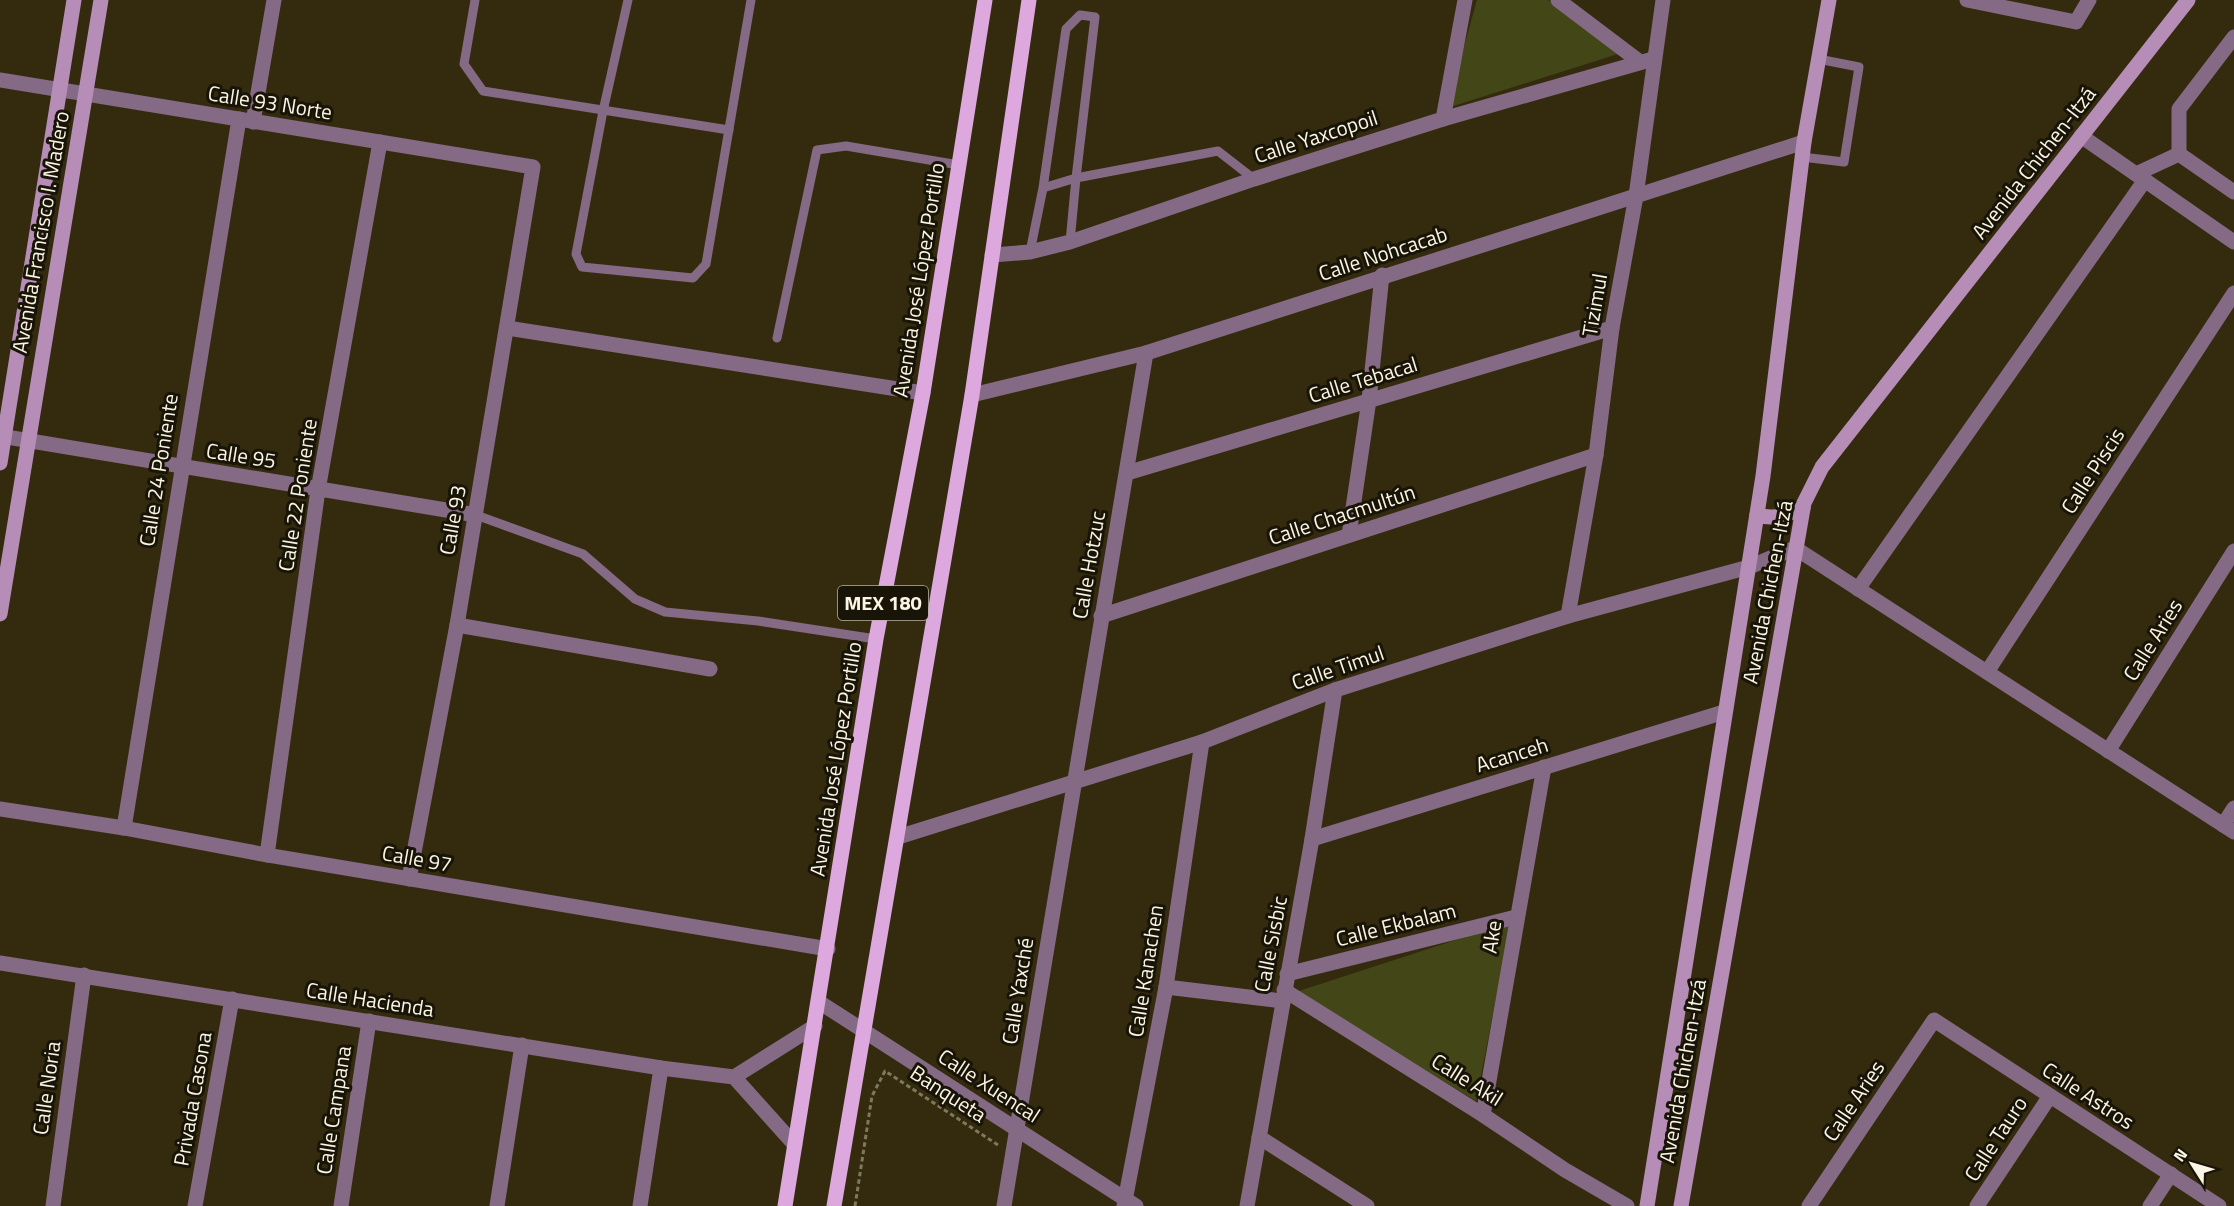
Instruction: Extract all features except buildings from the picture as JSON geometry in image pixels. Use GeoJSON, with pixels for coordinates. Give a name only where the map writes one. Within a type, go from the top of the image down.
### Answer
{"type":"FeatureCollection","features":[{"type":"Feature","properties":{"kind":"main road","name":"Avenida Francisco I. Madero"},"geometry":{"type":"LineString","coordinates":[[0,463],[2,437],[74,0]]}},
{"type":"Feature","properties":{"kind":"main road","name":"Avenida Francisco I. Madero"},"geometry":{"type":"LineString","coordinates":[[0,614],[101,0]]}},
{"type":"Feature","properties":{"kind":"main road","name":"Avenida José López Portillo"},"geometry":{"type":"LineString","coordinates":[[785,1206],[876,639],[923,393],[986,0]]}},
{"type":"Feature","properties":{"kind":"main road","name":"MEX 180"},"geometry":{"type":"LineString","coordinates":[[834,1206],[862,1029],[898,837],[972,395],[1029,0]]}},
{"type":"Feature","properties":{"kind":"main road","name":"Avenida Chichen-Itzá"},"geometry":{"type":"LineString","coordinates":[[1647,1206],[1757,515],[1803,150],[1829,0]]}},
{"type":"Feature","properties":{"kind":"main road","name":"Avenida Chichen-Itzá"},"geometry":{"type":"LineString","coordinates":[[1681,1206],[1803,508],[1822,467],[2188,0]]}},
{"type":"Feature","properties":{"kind":"main road"},"geometry":{"type":"LineString","coordinates":[[1757,515],[1769,518],[1786,516],[1803,508]]}},
{"type":"Feature","properties":{"kind":"street","name":"Calle 24 Poniente"},"geometry":{"type":"LineString","coordinates":[[124,828],[181,467],[246,120],[274,0]]}},
{"type":"Feature","properties":{"kind":"street"},"geometry":{"type":"LineString","coordinates":[[1443,119],[1465,0]]}},
{"type":"Feature","properties":{"kind":"street"},"geometry":{"type":"LineString","coordinates":[[1558,0],[1647,60]]}},
{"type":"Feature","properties":{"kind":"street","name":"Tizimul"},"geometry":{"type":"LineString","coordinates":[[1568,616],[1596,454],[1612,328],[1636,196],[1647,60],[1663,0]]}},
{"type":"Feature","properties":{"kind":"street"},"geometry":{"type":"LineString","coordinates":[[1967,0],[2076,22],[2089,0]]}},
{"type":"Feature","properties":{"kind":"street"},"geometry":{"type":"LineString","coordinates":[[2179,154],[2179,110],[2234,37]]}},
{"type":"Feature","properties":{"kind":"street","name":"Calle Yaxcopoil"},"geometry":{"type":"LineString","coordinates":[[992,255],[1030,252],[1070,242],[1254,179],[1443,119],[1647,60]]}},
{"type":"Feature","properties":{"kind":"street","name":"Calle 93 Norte"},"geometry":{"type":"LineString","coordinates":[[0,80],[534,167]]}},
{"type":"Feature","properties":{"kind":"street"},"geometry":{"type":"LineString","coordinates":[[2082,136],[2234,242]]}},
{"type":"Feature","properties":{"kind":"street","name":"Calle 22 Poniente"},"geometry":{"type":"LineString","coordinates":[[267,855],[318,490],[380,142]]}},
{"type":"Feature","properties":{"kind":"street","name":"Calle Nohcacab"},"geometry":{"type":"LineString","coordinates":[[972,395],[1146,353],[1382,275],[1636,196],[1803,150]]}},
{"type":"Feature","properties":{"kind":"street"},"geometry":{"type":"LineString","coordinates":[[1858,589],[2140,177],[2179,154]]}},
{"type":"Feature","properties":{"kind":"street"},"geometry":{"type":"LineString","coordinates":[[2179,154],[2234,192]]}},
{"type":"Feature","properties":{"kind":"street","name":"Calle 93"},"geometry":{"type":"LineString","coordinates":[[408,879],[457,624],[534,167]]}},
{"type":"Feature","properties":{"kind":"street"},"geometry":{"type":"LineString","coordinates":[[1349,535],[1369,400],[1382,275]]}},
{"type":"Feature","properties":{"kind":"street","name":"Calle Piscis"},"geometry":{"type":"LineString","coordinates":[[1987,672],[2234,294]]}},
{"type":"Feature","properties":{"kind":"street"},"geometry":{"type":"LineString","coordinates":[[507,328],[923,393]]}},
{"type":"Feature","properties":{"kind":"street","name":"Calle Tebacal"},"geometry":{"type":"LineString","coordinates":[[1127,473],[1612,328]]}},
{"type":"Feature","properties":{"kind":"street","name":"Calle Hotzuc"},"geometry":{"type":"LineString","coordinates":[[1073,783],[1146,353]]}},
{"type":"Feature","properties":{"kind":"street","name":"Calle 95"},"geometry":{"type":"LineString","coordinates":[[2,437],[476,515]]}},
{"type":"Feature","properties":{"kind":"street","name":"Calle Chacmultún"},"geometry":{"type":"LineString","coordinates":[[1101,616],[1596,454]]}},
{"type":"Feature","properties":{"kind":"street"},"geometry":{"type":"LineString","coordinates":[[1795,548],[2228,829],[2234,808]]}},
{"type":"Feature","properties":{"kind":"street","name":"Calle Timul"},"geometry":{"type":"LineString","coordinates":[[898,837],[1202,742],[1335,690],[1568,616],[1749,567],[1795,548]]}},
{"type":"Feature","properties":{"kind":"street","name":"Calle Aries"},"geometry":{"type":"LineString","coordinates":[[2108,751],[2234,551]]}},
{"type":"Feature","properties":{"kind":"street"},"geometry":{"type":"LineString","coordinates":[[457,624],[710,669]]}},
{"type":"Feature","properties":{"kind":"street","name":"Calle Sisbic"},"geometry":{"type":"LineString","coordinates":[[1247,1206],[1312,839],[1335,690]]}},
{"type":"Feature","properties":{"kind":"street","name":"Acanceh"},"geometry":{"type":"LineString","coordinates":[[1312,839],[1724,712]]}},
{"type":"Feature","properties":{"kind":"street","name":"Calle Kanachen"},"geometry":{"type":"LineString","coordinates":[[1129,1204],[1166,987],[1202,742]]}},
{"type":"Feature","properties":{"kind":"street","name":"Ake"},"geometry":{"type":"LineString","coordinates":[[1483,1115],[1544,767]]}},
{"type":"Feature","properties":{"kind":"street","name":"Calle Yaxché"},"geometry":{"type":"LineString","coordinates":[[1004,1206],[1073,783]]}},
{"type":"Feature","properties":{"kind":"street","name":"Calle 97"},"geometry":{"type":"LineString","coordinates":[[0,809],[124,828],[267,855],[828,949]]}},
{"type":"Feature","properties":{"kind":"street","name":"Calle Ekbalam"},"geometry":{"type":"LineString","coordinates":[[1287,974],[1516,917]]}},
{"type":"Feature","properties":{"kind":"street","name":"Calle Hacienda"},"geometry":{"type":"LineString","coordinates":[[0,963],[661,1068],[734,1077]]}},
{"type":"Feature","properties":{"kind":"street","name":"Calle Noria"},"geometry":{"type":"LineString","coordinates":[[53,1206],[84,975]]}},
{"type":"Feature","properties":{"kind":"street"},"geometry":{"type":"LineString","coordinates":[[1166,987],[1283,996]]}},
{"type":"Feature","properties":{"kind":"street","name":"Calle Akil"},"geometry":{"type":"LineString","coordinates":[[1283,996],[1483,1115],[1565,1170],[1627,1206]]}},
{"type":"Feature","properties":{"kind":"street","name":"Privada Casona"},"geometry":{"type":"LineString","coordinates":[[195,1206],[232,999]]}},
{"type":"Feature","properties":{"kind":"street","name":"Calle Xuencal"},"geometry":{"type":"LineString","coordinates":[[819,1002],[1129,1204]]}},
{"type":"Feature","properties":{"kind":"street","name":"Calle Aries"},"geometry":{"type":"LineString","coordinates":[[1809,1206],[1934,1020]]}},
{"type":"Feature","properties":{"kind":"street","name":"Calle Astros"},"geometry":{"type":"LineString","coordinates":[[1934,1020],[2219,1206]]}},
{"type":"Feature","properties":{"kind":"street","name":"Calle Campana"},"geometry":{"type":"LineString","coordinates":[[341,1206],[369,1021]]}},
{"type":"Feature","properties":{"kind":"street"},"geometry":{"type":"LineString","coordinates":[[795,1145],[734,1077],[815,1026]]}},
{"type":"Feature","properties":{"kind":"street"},"geometry":{"type":"LineString","coordinates":[[497,1206],[522,1045]]}},
{"type":"Feature","properties":{"kind":"street"},"geometry":{"type":"LineString","coordinates":[[640,1206],[661,1068]]}},
{"type":"Feature","properties":{"kind":"street","name":"Calle Tauro"},"geometry":{"type":"LineString","coordinates":[[1977,1206],[2050,1096]]}},
{"type":"Feature","properties":{"kind":"street"},"geometry":{"type":"LineString","coordinates":[[1259,1137],[1367,1206]]}},
{"type":"Feature","properties":{"kind":"street"},"geometry":{"type":"LineString","coordinates":[[2150,1206],[2171,1174]]}},
{"type":"Feature","properties":{"kind":"lane"},"geometry":{"type":"LineString","coordinates":[[476,0],[464,64],[483,91],[729,130]]}},
{"type":"Feature","properties":{"kind":"lane"},"geometry":{"type":"LineString","coordinates":[[628,0],[603,111],[576,254],[582,267],[693,278],[706,264],[751,0]]}},
{"type":"Feature","properties":{"kind":"lane"},"geometry":{"type":"LineString","coordinates":[[1030,252],[1043,188],[1066,29],[1080,15],[1095,17],[1070,242]]}},
{"type":"Feature","properties":{"kind":"lane"},"geometry":{"type":"LineString","coordinates":[[1803,150],[1844,162],[1859,67],[1818,59]]}},
{"type":"Feature","properties":{"kind":"lane"},"geometry":{"type":"LineString","coordinates":[[777,338],[817,150],[846,146],[959,165]]}},
{"type":"Feature","properties":{"kind":"lane"},"geometry":{"type":"LineString","coordinates":[[1043,188],[1076,178],[1218,151],[1254,179]]}},
{"type":"Feature","properties":{"kind":"lane"},"geometry":{"type":"LineString","coordinates":[[476,515],[583,554],[635,599],[665,612],[758,621],[876,639]]}},
{"type":"Feature","properties":{"kind":"path","name":"Banqueta"},"geometry":{"type":"LineString","coordinates":[[855,1206],[872,1096],[885,1071],[998,1144],[996,1155]]}},
{"type":"Feature","properties":{"kind":"green space"},"geometry":{"type":"Polygon","coordinates":[[[1477,0],[1548,0],[1621,53],[1447,108],[1477,0]]]}},
{"type":"Feature","properties":{"kind":"green space"},"geometry":{"type":"Polygon","coordinates":[[[1511,922],[1476,1101],[1296,992],[1511,922]]]}}]}
